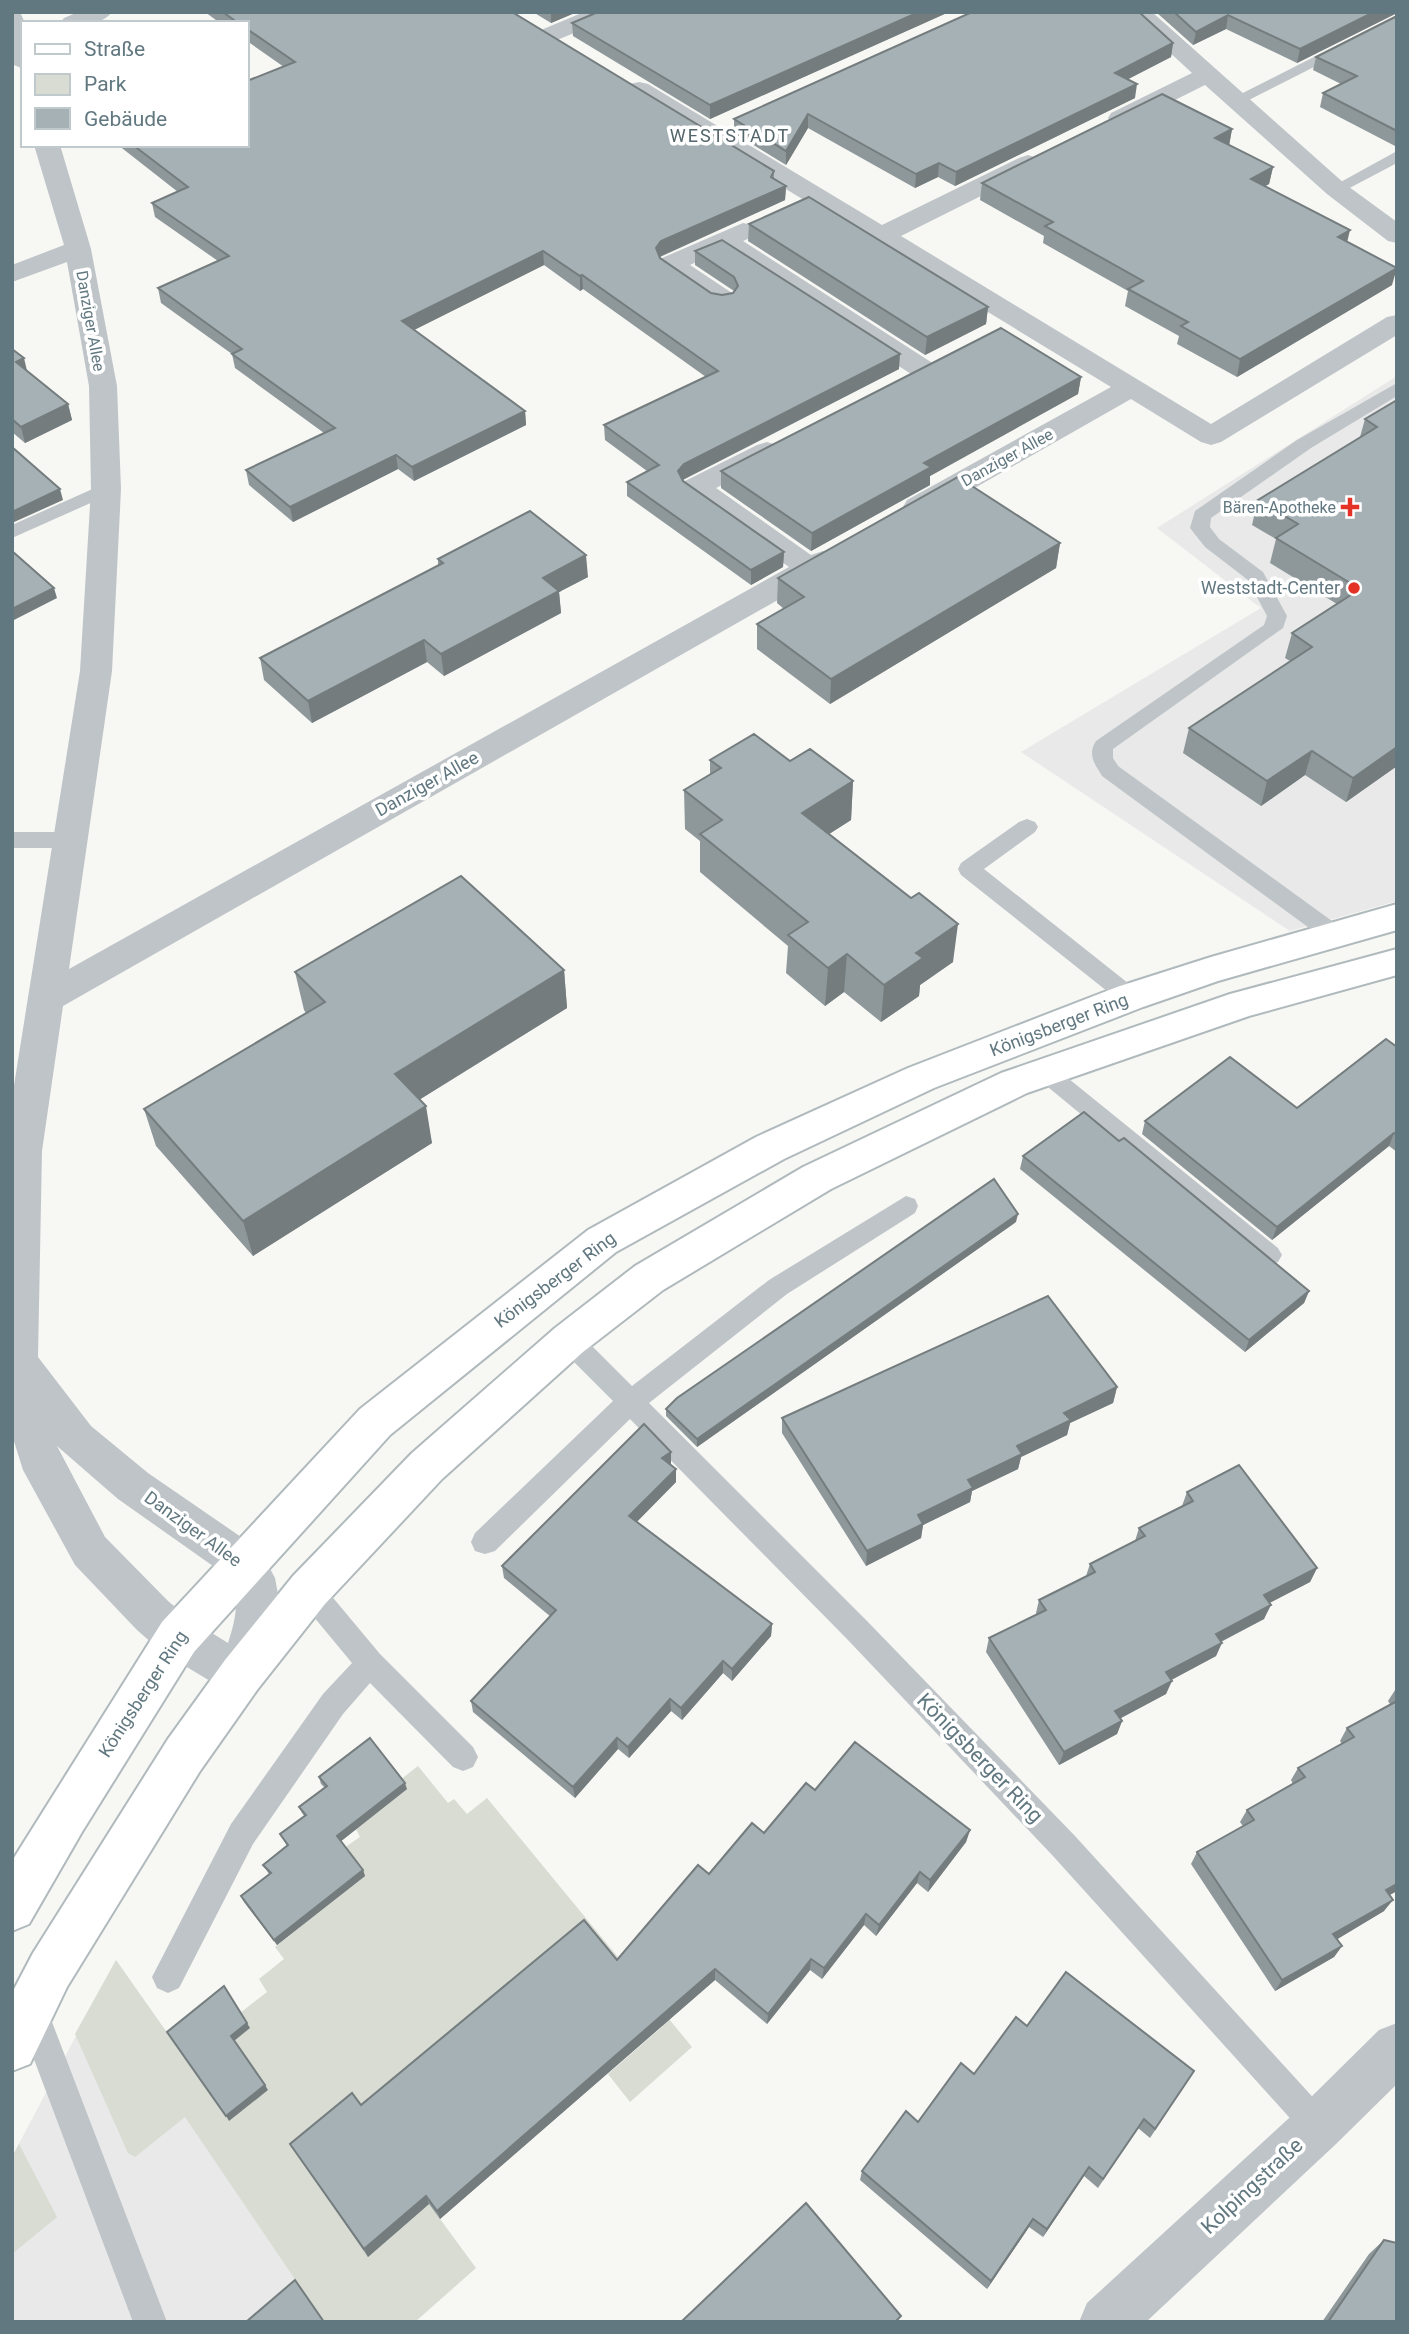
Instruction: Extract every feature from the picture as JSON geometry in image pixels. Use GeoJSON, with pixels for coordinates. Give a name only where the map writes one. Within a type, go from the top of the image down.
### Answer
{"type":"FeatureCollection","features":[{"type":"Feature","properties":{"kind":"main road","name":"Königsberger Ring"},"geometry":{"type":"LineString","coordinates":[[12,1907],[65,1816],[178,1637],[375,1422],[602,1241],[770,1148],[870,1101],[1008,1043],[1211,970],[1397,918]]}},
{"type":"Feature","properties":{"kind":"main road"},"geometry":{"type":"LineString","coordinates":[[12,2046],[50,1970],[184,1755],[241,1675],[309,1590],[427,1466],[569,1340],[649,1278],[817,1178],[1013,1083],[1243,1004],[1397,962]]}},
{"type":"Feature","properties":{"kind":"street"},"geometry":{"type":"LineString","coordinates":[[77,21],[100,12]]}},
{"type":"Feature","properties":{"kind":"street"},"geometry":{"type":"LineString","coordinates":[[572,49],[540,29],[605,12]]}},
{"type":"Feature","properties":{"kind":"street"},"geometry":{"type":"LineString","coordinates":[[1138,12],[1336,189],[1397,235]]}},
{"type":"Feature","properties":{"kind":"street"},"geometry":{"type":"LineString","coordinates":[[12,17],[21,49]]}},
{"type":"Feature","properties":{"kind":"street"},"geometry":{"type":"LineString","coordinates":[[1097,129],[1206,75]]}},
{"type":"Feature","properties":{"kind":"street"},"geometry":{"type":"LineString","coordinates":[[618,76],[709,132],[795,207],[883,235],[1009,326],[1130,388],[1211,436],[1397,323]]}},
{"type":"Feature","properties":{"kind":"street"},"geometry":{"type":"LineString","coordinates":[[709,132],[734,120]]}},
{"type":"Feature","properties":{"kind":"street","name":"Danziger Allee"},"geometry":{"type":"LineString","coordinates":[[17,1361],[76,1438],[133,1486],[245,1564],[254,1577],[260,1606],[241,1675],[178,1637],[153,1616],[90,1551],[38,1457],[17,1361],[21,1286],[22,1102],[44,1000],[96,671],[106,489],[103,386],[78,248],[48,147]]}},
{"type":"Feature","properties":{"kind":"street"},"geometry":{"type":"LineString","coordinates":[[883,235],[1049,153]]}},
{"type":"Feature","properties":{"kind":"street"},"geometry":{"type":"LineString","coordinates":[[722,299],[671,264],[795,207]]}},
{"type":"Feature","properties":{"kind":"street"},"geometry":{"type":"LineString","coordinates":[[724,240],[924,370]]}},
{"type":"Feature","properties":{"kind":"street"},"geometry":{"type":"LineString","coordinates":[[12,274],[78,248]]}},
{"type":"Feature","properties":{"kind":"street","name":"Danziger Allee"},"geometry":{"type":"LineString","coordinates":[[895,520],[1130,388]]}},
{"type":"Feature","properties":{"kind":"street"},"geometry":{"type":"LineString","coordinates":[[791,438],[695,487],[810,568]]}},
{"type":"Feature","properties":{"kind":"street","name":"Danziger Allee"},"geometry":{"type":"LineString","coordinates":[[44,1000],[846,548]]}},
{"type":"Feature","properties":{"kind":"street","name":"Kolpingstraße"},"geometry":{"type":"LineString","coordinates":[[1106,2322],[1318,2126],[1397,2048]]}},
{"type":"Feature","properties":{"kind":"lane"},"geometry":{"type":"LineString","coordinates":[[1235,101],[1397,19]]}},
{"type":"Feature","properties":{"kind":"lane"},"geometry":{"type":"LineString","coordinates":[[1336,189],[1397,156]]}},
{"type":"Feature","properties":{"kind":"lane"},"geometry":{"type":"LineString","coordinates":[[1335,935],[1110,771],[1102,758],[1103,746],[1273,628],[1277,617],[1256,576],[1212,543],[1200,528],[1202,515],[1304,444],[1397,388]]}},
{"type":"Feature","properties":{"kind":"lane"},"geometry":{"type":"LineString","coordinates":[[12,532],[106,489]]}},
{"type":"Feature","properties":{"kind":"lane"},"geometry":{"type":"LineString","coordinates":[[1027,827],[969,869],[1130,998]]}},
{"type":"Feature","properties":{"kind":"lane"},"geometry":{"type":"LineString","coordinates":[[12,840],[69,840]]}},
{"type":"Feature","properties":{"kind":"lane"},"geometry":{"type":"LineString","coordinates":[[1045,1072],[1269,1255]]}},
{"type":"Feature","properties":{"kind":"lane"},"geometry":{"type":"LineString","coordinates":[[485,1542],[630,1402],[778,1287],[906,1206]]}},
{"type":"Feature","properties":{"kind":"lane","name":"Königsberger Ring"},"geometry":{"type":"LineString","coordinates":[[569,1340],[857,1629],[1064,1846],[1318,2126]]}},
{"type":"Feature","properties":{"kind":"lane"},"geometry":{"type":"LineString","coordinates":[[309,1590],[370,1663],[463,1757]]}},
{"type":"Feature","properties":{"kind":"lane"},"geometry":{"type":"LineString","coordinates":[[168,1977],[242,1834],[333,1704],[370,1663]]}},
{"type":"Feature","properties":{"kind":"lane"},"geometry":{"type":"LineString","coordinates":[[31,2009],[150,2322]]}},
{"type":"Feature","properties":{"kind":"shaded area"},"geometry":{"type":"Polygon","coordinates":[[[1397,376],[1397,901],[1290,931],[1021,752],[1261,608],[1157,528],[1397,376]]]}},
{"type":"Feature","properties":{"kind":"shaded area"},"geometry":{"type":"Polygon","coordinates":[[[116,1960],[366,2322],[12,2322],[12,2157],[116,1960]]]}},
{"type":"Feature","properties":{"kind":"green space"},"geometry":{"type":"Polygon","coordinates":[[[418,1766],[448,1803],[454,1799],[467,1814],[487,1798],[692,2047],[630,2102],[608,2074],[663,2026],[585,1932],[368,2257],[429,2204],[476,2268],[415,2322],[324,2322],[185,2117],[135,2157],[128,2153],[75,2034],[116,1960],[229,2121],[224,2049],[240,2013],[267,1992],[259,1979],[284,1959],[275,1947],[365,1876],[344,1848],[360,1837],[356,1829],[400,1780],[418,1766]]]}},
{"type":"Feature","properties":{"kind":"green space"},"geometry":{"type":"Polygon","coordinates":[[[19,2144],[57,2217],[12,2254],[12,2157],[19,2144]]]}},
{"type":"Feature","properties":{"kind":"building"},"geometry":{"type":"Polygon","coordinates":[[[223,12],[512,12],[774,171],[771,177],[786,186],[661,241],[656,248],[660,258],[711,293],[733,293],[738,286],[734,277],[695,251],[722,240],[900,354],[684,464],[678,471],[683,481],[784,552],[751,570],[627,482],[659,465],[604,425],[718,371],[582,275],[543,251],[402,321],[525,411],[412,467],[396,455],[290,507],[246,470],[335,428],[232,354],[242,349],[158,288],[229,256],[152,203],[188,187],[136,147],[248,147],[248,81],[295,62],[248,30],[248,21],[235,21],[223,12]]]}},
{"type":"Feature","properties":{"kind":"building"},"geometry":{"type":"Polygon","coordinates":[[[598,12],[919,12],[710,105],[572,23],[598,12]]]}},
{"type":"Feature","properties":{"kind":"building"},"geometry":{"type":"Polygon","coordinates":[[[972,12],[1139,12],[1173,43],[1115,73],[1137,84],[956,172],[939,163],[916,174],[808,114],[786,151],[734,119],[972,12]]]}},
{"type":"Feature","properties":{"kind":"building"},"geometry":{"type":"Polygon","coordinates":[[[1174,12],[1374,12],[1300,49],[1228,15],[1196,32],[1174,12]]]}},
{"type":"Feature","properties":{"kind":"building"},"geometry":{"type":"Polygon","coordinates":[[[1397,16],[1397,131],[1323,93],[1357,76],[1316,57],[1397,16]]]}},
{"type":"Feature","properties":{"kind":"building"},"geometry":{"type":"Polygon","coordinates":[[[1162,94],[1232,129],[1215,138],[1273,167],[1251,179],[1350,230],[1338,237],[1397,268],[1240,359],[1181,326],[1188,322],[1128,289],[1143,281],[1045,226],[1053,222],[982,183],[1162,94]]]}},
{"type":"Feature","properties":{"kind":"building"},"geometry":{"type":"Polygon","coordinates":[[[809,197],[988,307],[927,337],[749,224],[809,197]]]}},
{"type":"Feature","properties":{"kind":"building"},"geometry":{"type":"Polygon","coordinates":[[[1001,328],[1081,377],[924,463],[931,467],[812,533],[721,471],[1001,328]]]}},
{"type":"Feature","properties":{"kind":"building"},"geometry":{"type":"Polygon","coordinates":[[[12,349],[24,358],[16,362],[68,404],[21,427],[12,419],[12,349]]]}},
{"type":"Feature","properties":{"kind":"building","name":"Weststadt-Center"},"geometry":{"type":"Polygon","coordinates":[[[1397,400],[1397,747],[1353,778],[1312,751],[1267,781],[1189,728],[1312,647],[1292,633],[1360,589],[1276,538],[1298,524],[1258,500],[1377,427],[1365,419],[1397,400]]]}},
{"type":"Feature","properties":{"kind":"building"},"geometry":{"type":"Polygon","coordinates":[[[12,447],[60,489],[12,512],[12,447]]]}},
{"type":"Feature","properties":{"kind":"building"},"geometry":{"type":"Polygon","coordinates":[[[958,477],[1060,543],[831,679],[757,624],[804,597],[778,578],[958,477]]]}},
{"type":"Feature","properties":{"kind":"building"},"geometry":{"type":"Polygon","coordinates":[[[530,511],[586,555],[543,578],[559,591],[441,654],[424,640],[308,701],[260,658],[443,563],[438,559],[530,511]]]}},
{"type":"Feature","properties":{"kind":"building"},"geometry":{"type":"Polygon","coordinates":[[[12,551],[54,588],[12,609],[12,551]]]}},
{"type":"Feature","properties":{"kind":"building"},"geometry":{"type":"Polygon","coordinates":[[[754,734],[790,761],[810,749],[853,781],[802,813],[911,898],[919,893],[958,924],[916,953],[923,958],[884,985],[847,954],[828,968],[788,935],[808,922],[700,834],[722,820],[684,790],[721,768],[710,760],[754,734]]]}},
{"type":"Feature","properties":{"kind":"building"},"geometry":{"type":"Polygon","coordinates":[[[461,876],[564,970],[395,1074],[426,1106],[243,1221],[144,1109],[325,1002],[295,972],[461,876]]]}},
{"type":"Feature","properties":{"kind":"building"},"geometry":{"type":"Polygon","coordinates":[[[1386,1039],[1397,1047],[1397,1135],[1394,1133],[1277,1227],[1145,1121],[1230,1057],[1297,1108],[1386,1039]]]}},
{"type":"Feature","properties":{"kind":"building"},"geometry":{"type":"Polygon","coordinates":[[[1084,1112],[1119,1141],[1124,1138],[1309,1291],[1249,1340],[1023,1156],[1084,1112]]]}},
{"type":"Feature","properties":{"kind":"building"},"geometry":{"type":"Polygon","coordinates":[[[994,1179],[1018,1214],[697,1439],[666,1409],[677,1398],[994,1179]]]}},
{"type":"Feature","properties":{"kind":"building"},"geometry":{"type":"Polygon","coordinates":[[[1048,1296],[1117,1387],[1064,1413],[1071,1420],[1017,1446],[1022,1454],[968,1480],[973,1488],[918,1515],[923,1524],[867,1551],[782,1418],[1048,1296]]]}},
{"type":"Feature","properties":{"kind":"building"},"geometry":{"type":"Polygon","coordinates":[[[644,1424],[671,1452],[662,1458],[676,1469],[629,1516],[772,1624],[732,1669],[723,1661],[681,1708],[670,1699],[628,1747],[617,1738],[573,1787],[471,1701],[556,1610],[502,1566],[644,1424]]]}},
{"type":"Feature","properties":{"kind":"building"},"geometry":{"type":"Polygon","coordinates":[[[1239,1465],[1317,1568],[1264,1595],[1271,1605],[1216,1634],[1222,1643],[1166,1672],[1172,1681],[1115,1711],[1122,1721],[1064,1752],[989,1638],[1046,1610],[1039,1600],[1095,1572],[1090,1564],[1145,1536],[1139,1528],[1193,1501],[1187,1492],[1239,1465]]]}},
{"type":"Feature","properties":{"kind":"building"},"geometry":{"type":"Polygon","coordinates":[[[1397,1701],[1397,1884],[1386,1890],[1393,1900],[1333,1934],[1342,1946],[1282,1980],[1197,1852],[1254,1820],[1247,1810],[1305,1777],[1298,1768],[1354,1737],[1347,1728],[1397,1701]]]}},
{"type":"Feature","properties":{"kind":"building"},"geometry":{"type":"Polygon","coordinates":[[[370,1738],[405,1783],[337,1836],[363,1870],[274,1940],[241,1896],[271,1873],[263,1865],[288,1845],[280,1834],[306,1815],[299,1807],[327,1786],[319,1777],[370,1738]]]}},
{"type":"Feature","properties":{"kind":"building"},"geometry":{"type":"Polygon","coordinates":[[[855,1742],[970,1830],[930,1880],[920,1872],[879,1925],[866,1914],[824,1968],[811,1959],[768,2014],[715,1969],[437,2211],[426,2196],[364,2249],[290,2144],[352,2093],[361,2105],[584,1920],[617,1960],[698,1865],[709,1874],[752,1823],[764,1833],[806,1783],[815,1790],[855,1742]]]}},
{"type":"Feature","properties":{"kind":"building"},"geometry":{"type":"Polygon","coordinates":[[[1066,1972],[1194,2071],[1155,2129],[1144,2119],[1103,2179],[1089,2167],[1047,2229],[1033,2219],[991,2281],[862,2171],[906,2111],[918,2122],[961,2063],[974,2074],[1016,2017],[1027,2026],[1066,1972]]]}},
{"type":"Feature","properties":{"kind":"building"},"geometry":{"type":"Polygon","coordinates":[[[224,1986],[247,2023],[231,2036],[265,2085],[226,2116],[167,2032],[224,1986]]]}},
{"type":"Feature","properties":{"kind":"building"},"geometry":{"type":"Polygon","coordinates":[[[806,2203],[901,2316],[895,2322],[681,2322],[806,2203]]]}},
{"type":"Feature","properties":{"kind":"building"},"geometry":{"type":"Polygon","coordinates":[[[1384,2240],[1397,2243],[1397,2322],[1328,2322],[1384,2240]]]}},
{"type":"Feature","properties":{"kind":"building"},"geometry":{"type":"Polygon","coordinates":[[[295,2280],[324,2322],[246,2322],[295,2280]]]}},
{"type":"Feature","properties":{"kind":"place","name":"Bären-Apotheke"},"geometry":{"type":"Point","coordinates":[1350,507]}},
{"type":"Feature","properties":{"kind":"place","name":"Weststadt-Center"},"geometry":{"type":"Point","coordinates":[1354,588]}},
{"type":"Feature","properties":{"kind":"district","name":"WESTSTADT"},"geometry":{"type":"Point","coordinates":[730,136]}}]}
